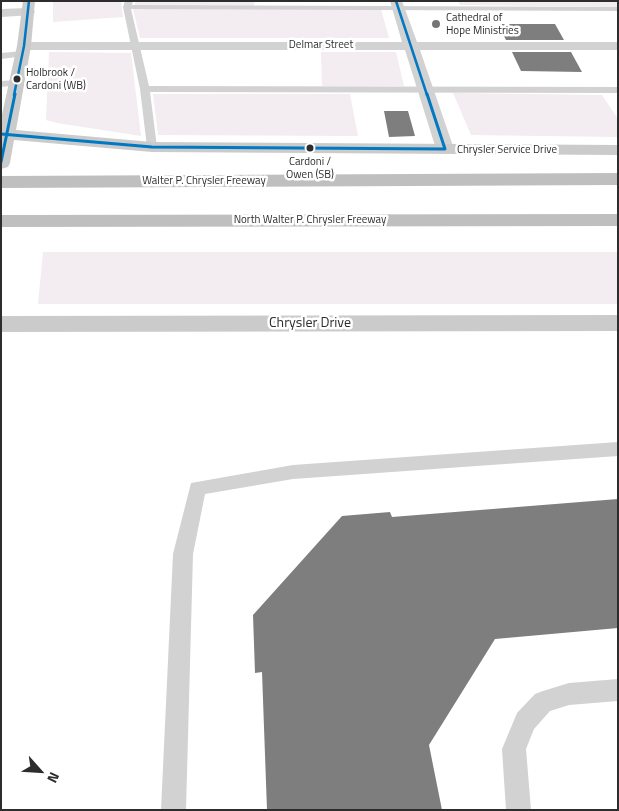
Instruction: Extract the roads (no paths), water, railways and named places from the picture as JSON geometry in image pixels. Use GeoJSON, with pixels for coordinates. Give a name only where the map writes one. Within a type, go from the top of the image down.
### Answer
{"type":"FeatureCollection","features":[{"type":"Feature","properties":{"kind":"highway","name":"Walter P. Chrysler Freeway"},"geometry":{"type":"LineString","coordinates":[[1,182],[618,179]]}},
{"type":"Feature","properties":{"kind":"highway","name":"North Walter P. Chrysler Freeway"},"geometry":{"type":"LineString","coordinates":[[1,221],[618,220]]}},
{"type":"Feature","properties":{"kind":"street"},"geometry":{"type":"LineString","coordinates":[[397,4],[445,149]]}},
{"type":"Feature","properties":{"kind":"street"},"geometry":{"type":"LineString","coordinates":[[1,13],[28,7],[23,50],[9,84],[2,162]]}},
{"type":"Feature","properties":{"kind":"street","name":"Delmar Street"},"geometry":{"type":"LineString","coordinates":[[23,50],[137,45],[618,46]]}},
{"type":"Feature","properties":{"kind":"street","name":"Chrysler Service Drive"},"geometry":{"type":"LineString","coordinates":[[4,134],[152,147],[618,150]]}},
{"type":"Feature","properties":{"kind":"street","name":"Chrysler Drive"},"geometry":{"type":"LineString","coordinates":[[1,324],[618,324]]}},
{"type":"Feature","properties":{"kind":"lane"},"geometry":{"type":"LineString","coordinates":[[152,147],[145,89],[128,4],[397,4],[618,9]]}},
{"type":"Feature","properties":{"kind":"lane"},"geometry":{"type":"LineString","coordinates":[[1,56],[23,50]]}},
{"type":"Feature","properties":{"kind":"lane"},"geometry":{"type":"LineString","coordinates":[[145,89],[618,90]]}},
{"type":"Feature","properties":{"kind":"lane"},"geometry":{"type":"LineString","coordinates":[[173,810],[184,554],[197,488],[293,472],[618,449]]}},
{"type":"Feature","properties":{"kind":"lane"},"geometry":{"type":"LineString","coordinates":[[519,810],[514,749],[525,721],[543,702],[569,694],[618,690]]}},
{"type":"Feature","properties":{"kind":"place","name":"Cathedral of Hope Ministries"},"geometry":{"type":"Point","coordinates":[436,24]}},
{"type":"Feature","properties":{"kind":"place","name":"Holbrook / Cardoni (WB)"},"geometry":{"type":"Point","coordinates":[17,79]}},
{"type":"Feature","properties":{"kind":"place","name":"Cardoni / Owen (SB)"},"geometry":{"type":"Point","coordinates":[310,148]}}]}
